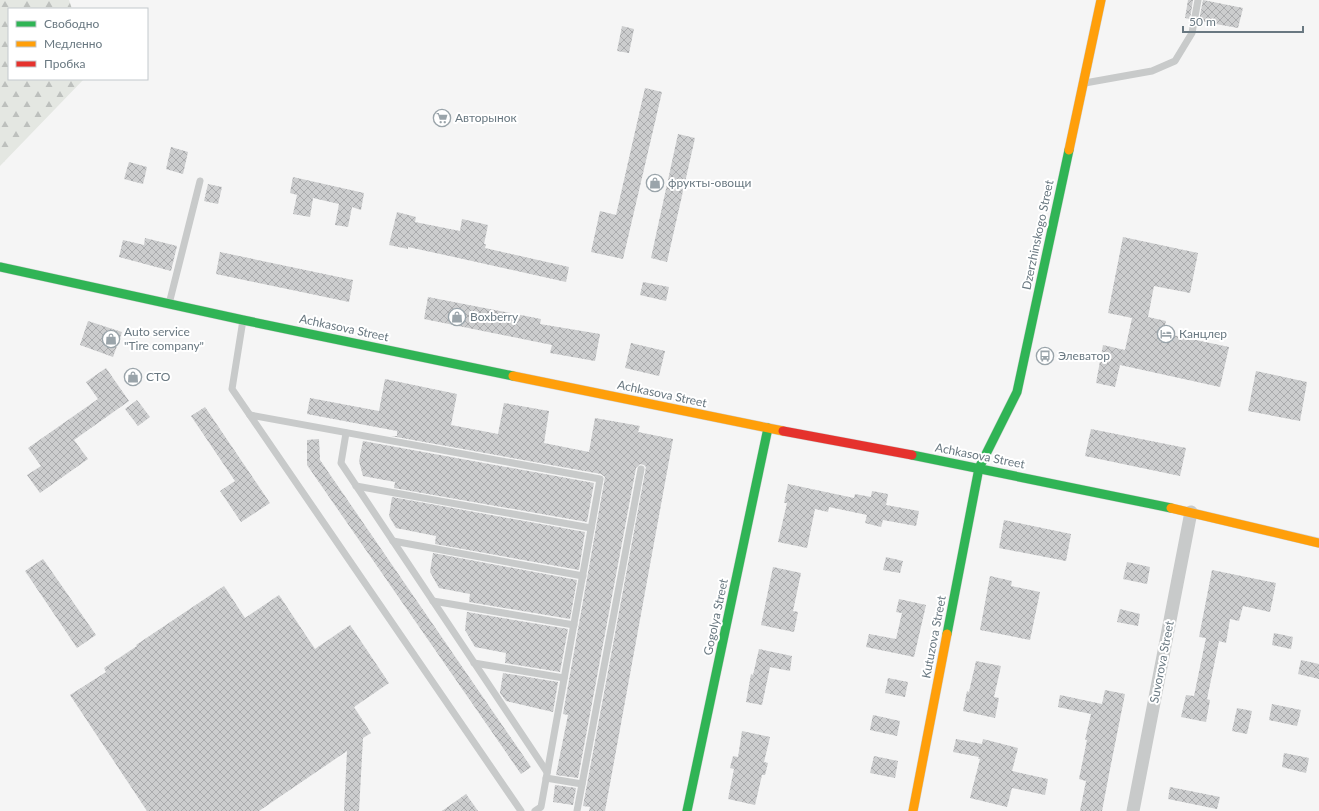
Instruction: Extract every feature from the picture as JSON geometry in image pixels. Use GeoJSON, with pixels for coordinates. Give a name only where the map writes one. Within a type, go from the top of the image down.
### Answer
{"type":"FeatureCollection","features":[{"type":"Feature","properties":{"kind":"street","name":"Dzerzhinskogo Street"},"geometry":{"type":"LineString","coordinates":[[979,468],[1017,392],[1101,0]]}},
{"type":"Feature","properties":{"kind":"street","name":"Achkasova Street"},"geometry":{"type":"LineString","coordinates":[[0,267],[243,320],[768,428],[979,468],[1191,512],[1319,543]]}},
{"type":"Feature","properties":{"kind":"street","name":"Gogolya Street"},"geometry":{"type":"LineString","coordinates":[[687,811],[768,428]]}},
{"type":"Feature","properties":{"kind":"street","name":"Kutuzova Street"},"geometry":{"type":"LineString","coordinates":[[913,811],[979,468]]}},
{"type":"Feature","properties":{"kind":"street","name":"Suvorova Street"},"geometry":{"type":"LineString","coordinates":[[1133,811],[1191,512]]}},
{"type":"Feature","properties":{"kind":"lane"},"geometry":{"type":"LineString","coordinates":[[1083,83],[1152,71],[1175,61],[1192,33],[1198,0]]}},
{"type":"Feature","properties":{"kind":"lane"},"geometry":{"type":"LineString","coordinates":[[169,304],[200,181]]}},
{"type":"Feature","properties":{"kind":"lane"},"geometry":{"type":"LineString","coordinates":[[243,320],[232,389],[521,811]]}},
{"type":"Feature","properties":{"kind":"lane"},"geometry":{"type":"LineString","coordinates":[[250,415],[600,479],[541,807],[535,811]]}},
{"type":"Feature","properties":{"kind":"lane"},"geometry":{"type":"LineString","coordinates":[[346,433],[341,463],[474,662],[546,775],[582,784]]}},
{"type":"Feature","properties":{"kind":"lane"},"geometry":{"type":"LineString","coordinates":[[577,811],[641,469]]}},
{"type":"Feature","properties":{"kind":"lane"},"geometry":{"type":"LineString","coordinates":[[356,486],[591,528]]}},
{"type":"Feature","properties":{"kind":"lane"},"geometry":{"type":"LineString","coordinates":[[393,541],[583,576]]}},
{"type":"Feature","properties":{"kind":"lane"},"geometry":{"type":"LineString","coordinates":[[433,600],[574,625]]}},
{"type":"Feature","properties":{"kind":"lane"},"geometry":{"type":"LineString","coordinates":[[474,662],[564,678]]}},
{"type":"Feature","properties":{"kind":"green space"},"geometry":{"type":"Polygon","coordinates":[[[0,0],[69,0],[72,8],[8,8],[8,80],[83,80],[0,166],[0,0]]]}},
{"type":"Feature","properties":{"kind":"building"},"geometry":{"type":"Polygon","coordinates":[[[1188,0],[1193,0],[1190,19],[1185,18],[1188,0]]]}},
{"type":"Feature","properties":{"kind":"building"},"geometry":{"type":"Polygon","coordinates":[[[1203,0],[1243,8],[1238,28],[1199,21],[1203,0]]]}},
{"type":"Feature","properties":{"kind":"building"},"geometry":{"type":"Polygon","coordinates":[[[622,26],[634,29],[629,53],[617,51],[622,26]]]}},
{"type":"Feature","properties":{"kind":"building"},"geometry":{"type":"Polygon","coordinates":[[[645,88],[662,92],[623,259],[591,252],[600,211],[616,215],[645,88]]]}},
{"type":"Feature","properties":{"kind":"building"},"geometry":{"type":"Polygon","coordinates":[[[678,134],[695,138],[667,262],[651,258],[678,134]]]}},
{"type":"Feature","properties":{"kind":"building"},"geometry":{"type":"Polygon","coordinates":[[[171,147],[188,152],[183,174],[166,169],[171,147]]]}},
{"type":"Feature","properties":{"kind":"building"},"geometry":{"type":"Polygon","coordinates":[[[129,162],[147,167],[143,184],[124,179],[129,162]]]}},
{"type":"Feature","properties":{"kind":"building"},"geometry":{"type":"Polygon","coordinates":[[[293,177],[364,193],[361,210],[352,207],[348,227],[335,225],[339,204],[313,198],[310,217],[293,214],[297,195],[290,193],[293,177]]]}},
{"type":"Feature","properties":{"kind":"building"},"geometry":{"type":"Polygon","coordinates":[[[208,184],[222,187],[218,204],[204,201],[208,184]]]}},
{"type":"Feature","properties":{"kind":"building"},"geometry":{"type":"Polygon","coordinates":[[[397,212],[416,217],[415,222],[460,231],[462,219],[488,225],[484,244],[486,244],[485,248],[569,267],[566,282],[408,247],[408,249],[389,245],[397,212]]]}},
{"type":"Feature","properties":{"kind":"building"},"geometry":{"type":"Polygon","coordinates":[[[1123,237],[1198,253],[1190,293],[1154,286],[1148,317],[1166,321],[1163,333],[1229,347],[1220,387],[1120,365],[1115,387],[1096,383],[1103,345],[1125,350],[1132,318],[1108,313],[1123,237]]]}},
{"type":"Feature","properties":{"kind":"building"},"geometry":{"type":"Polygon","coordinates":[[[145,238],[177,246],[171,271],[119,257],[123,240],[144,245],[145,238]]]}},
{"type":"Feature","properties":{"kind":"building"},"geometry":{"type":"Polygon","coordinates":[[[220,252],[353,280],[349,302],[216,274],[220,252]]]}},
{"type":"Feature","properties":{"kind":"building"},"geometry":{"type":"Polygon","coordinates":[[[643,282],[669,287],[666,301],[640,295],[643,282]]]}},
{"type":"Feature","properties":{"kind":"building"},"geometry":{"type":"Polygon","coordinates":[[[428,297],[541,319],[540,324],[600,334],[595,361],[550,353],[552,345],[424,319],[428,297]]]}},
{"type":"Feature","properties":{"kind":"building"},"geometry":{"type":"Polygon","coordinates":[[[88,321],[122,332],[113,357],[80,345],[88,321]]]}},
{"type":"Feature","properties":{"kind":"building"},"geometry":{"type":"Polygon","coordinates":[[[631,343],[665,351],[659,376],[625,368],[631,343]]]}},
{"type":"Feature","properties":{"kind":"building"},"geometry":{"type":"Polygon","coordinates":[[[106,368],[129,401],[74,440],[88,459],[40,493],[27,475],[41,466],[28,448],[98,399],[86,382],[106,368]]]}},
{"type":"Feature","properties":{"kind":"building"},"geometry":{"type":"Polygon","coordinates":[[[1256,371],[1307,382],[1300,421],[1248,411],[1256,371]]]}},
{"type":"Feature","properties":{"kind":"building"},"geometry":{"type":"Polygon","coordinates":[[[385,379],[457,394],[451,425],[498,434],[504,403],[549,411],[544,443],[589,452],[595,418],[640,426],[638,432],[673,439],[605,811],[589,811],[590,807],[583,806],[646,467],[640,464],[636,468],[578,778],[556,775],[568,715],[563,714],[605,477],[601,474],[391,436],[397,436],[397,431],[307,414],[310,398],[379,411],[385,379]]]}},
{"type":"Feature","properties":{"kind":"building"},"geometry":{"type":"Polygon","coordinates":[[[137,400],[150,417],[138,426],[125,409],[137,400]]]}},
{"type":"Feature","properties":{"kind":"building"},"geometry":{"type":"Polygon","coordinates":[[[205,407],[270,503],[241,522],[220,491],[235,481],[191,416],[205,407]]]}},
{"type":"Feature","properties":{"kind":"building"},"geometry":{"type":"Polygon","coordinates":[[[1091,429],[1186,448],[1180,476],[1085,456],[1091,429]]]}},
{"type":"Feature","properties":{"kind":"building"},"geometry":{"type":"Polygon","coordinates":[[[319,439],[320,460],[531,767],[521,774],[307,465],[307,440],[319,439]]]}},
{"type":"Feature","properties":{"kind":"building"},"geometry":{"type":"Polygon","coordinates":[[[363,441],[594,483],[587,522],[394,488],[395,482],[363,476],[359,461],[363,441]]]}},
{"type":"Feature","properties":{"kind":"building"},"geometry":{"type":"Polygon","coordinates":[[[788,484],[854,498],[855,494],[871,497],[872,491],[888,494],[886,505],[919,511],[916,526],[883,520],[881,527],[865,523],[867,515],[829,507],[828,512],[815,509],[807,548],[778,542],[787,503],[784,503],[788,484]]]}},
{"type":"Feature","properties":{"kind":"building"},"geometry":{"type":"Polygon","coordinates":[[[392,497],[585,532],[579,570],[435,544],[436,536],[396,528],[389,516],[392,497]]]}},
{"type":"Feature","properties":{"kind":"building"},"geometry":{"type":"Polygon","coordinates":[[[1004,520],[1071,534],[1066,561],[999,548],[1004,520]]]}},
{"type":"Feature","properties":{"kind":"building"},"geometry":{"type":"Polygon","coordinates":[[[433,553],[577,580],[570,619],[469,602],[470,594],[439,588],[430,572],[433,553]]]}},
{"type":"Feature","properties":{"kind":"building"},"geometry":{"type":"Polygon","coordinates":[[[886,557],[903,561],[900,573],[883,570],[886,557]]]}},
{"type":"Feature","properties":{"kind":"building"},"geometry":{"type":"Polygon","coordinates":[[[43,559],[96,635],[77,648],[25,571],[43,559]]]}},
{"type":"Feature","properties":{"kind":"building"},"geometry":{"type":"Polygon","coordinates":[[[1127,562],[1150,567],[1147,584],[1123,579],[1127,562]]]}},
{"type":"Feature","properties":{"kind":"building"},"geometry":{"type":"Polygon","coordinates":[[[773,567],[801,573],[793,611],[798,612],[794,632],[761,625],[773,567]]]}},
{"type":"Feature","properties":{"kind":"building"},"geometry":{"type":"Polygon","coordinates":[[[1212,570],[1276,583],[1270,612],[1243,606],[1239,621],[1230,619],[1226,643],[1219,641],[1207,699],[1210,700],[1206,722],[1181,717],[1186,695],[1194,696],[1206,638],[1199,637],[1212,570]]]}},
{"type":"Feature","properties":{"kind":"building"},"geometry":{"type":"Polygon","coordinates":[[[990,576],[1012,581],[1011,586],[1040,592],[1030,640],[980,630],[990,576]]]}},
{"type":"Feature","properties":{"kind":"building"},"geometry":{"type":"Polygon","coordinates":[[[224,586],[245,618],[279,595],[315,649],[350,625],[389,683],[354,707],[371,733],[363,738],[359,811],[344,811],[347,751],[259,811],[147,811],[70,695],[106,672],[104,668],[137,646],[136,645],[224,586]]]}},
{"type":"Feature","properties":{"kind":"building"},"geometry":{"type":"Polygon","coordinates":[[[899,599],[926,605],[914,657],[866,647],[869,634],[896,639],[902,613],[896,612],[899,599]]]}},
{"type":"Feature","properties":{"kind":"building"},"geometry":{"type":"Polygon","coordinates":[[[1120,609],[1140,614],[1138,626],[1117,622],[1120,609]]]}},
{"type":"Feature","properties":{"kind":"building"},"geometry":{"type":"Polygon","coordinates":[[[467,612],[568,629],[560,672],[505,663],[506,653],[475,647],[465,630],[467,612]]]}},
{"type":"Feature","properties":{"kind":"building"},"geometry":{"type":"Polygon","coordinates":[[[1274,633],[1293,637],[1291,649],[1272,645],[1274,633]]]}},
{"type":"Feature","properties":{"kind":"building"},"geometry":{"type":"Polygon","coordinates":[[[759,649],[792,656],[790,671],[770,667],[762,705],[746,702],[751,674],[753,675],[759,649]]]}},
{"type":"Feature","properties":{"kind":"building"},"geometry":{"type":"Polygon","coordinates":[[[1301,660],[1319,664],[1319,679],[1298,674],[1301,660]]]}},
{"type":"Feature","properties":{"kind":"building"},"geometry":{"type":"Polygon","coordinates":[[[976,661],[1001,666],[994,697],[999,698],[995,718],[963,711],[976,661]]]}},
{"type":"Feature","properties":{"kind":"building"},"geometry":{"type":"Polygon","coordinates":[[[503,673],[558,682],[553,712],[506,701],[500,693],[503,673]]]}},
{"type":"Feature","properties":{"kind":"building"},"geometry":{"type":"Polygon","coordinates":[[[888,678],[908,682],[905,697],[885,693],[888,678]]]}},
{"type":"Feature","properties":{"kind":"building"},"geometry":{"type":"Polygon","coordinates":[[[1105,690],[1125,694],[1102,811],[1080,811],[1086,781],[1079,779],[1091,714],[1058,707],[1060,695],[1102,704],[1105,690]]]}},
{"type":"Feature","properties":{"kind":"building"},"geometry":{"type":"Polygon","coordinates":[[[1272,704],[1301,710],[1297,726],[1269,720],[1272,704]]]}},
{"type":"Feature","properties":{"kind":"building"},"geometry":{"type":"Polygon","coordinates":[[[1237,708],[1252,711],[1247,734],[1232,731],[1237,708]]]}},
{"type":"Feature","properties":{"kind":"building"},"geometry":{"type":"Polygon","coordinates":[[[873,715],[900,721],[897,736],[870,730],[873,715]]]}},
{"type":"Feature","properties":{"kind":"building"},"geometry":{"type":"Polygon","coordinates":[[[742,731],[770,737],[764,762],[768,763],[765,775],[762,775],[755,805],[728,799],[734,769],[730,768],[733,756],[738,757],[742,731]]]}},
{"type":"Feature","properties":{"kind":"building"},"geometry":{"type":"Polygon","coordinates":[[[956,739],[982,744],[983,739],[1018,748],[1012,771],[1048,779],[1045,795],[1012,788],[1007,807],[970,798],[980,759],[978,759],[979,757],[953,752],[956,739]]]}},
{"type":"Feature","properties":{"kind":"building"},"geometry":{"type":"Polygon","coordinates":[[[1284,753],[1309,758],[1306,773],[1282,767],[1284,753]]]}},
{"type":"Feature","properties":{"kind":"building"},"geometry":{"type":"Polygon","coordinates":[[[874,756],[898,761],[895,778],[870,773],[874,756]]]}},
{"type":"Feature","properties":{"kind":"building"},"geometry":{"type":"Polygon","coordinates":[[[555,785],[576,788],[573,805],[553,802],[555,785]]]}},
{"type":"Feature","properties":{"kind":"building"},"geometry":{"type":"Polygon","coordinates":[[[1170,787],[1220,797],[1217,809],[1168,799],[1170,787]]]}},
{"type":"Feature","properties":{"kind":"building"},"geometry":{"type":"Polygon","coordinates":[[[466,794],[478,811],[442,811],[466,794]]]}},
{"type":"Feature","properties":{"kind":"traffic: fast"},"geometry":{"type":"LineString","coordinates":[[947,634],[979,468],[1017,392],[1069,150]]}},
{"type":"Feature","properties":{"kind":"traffic: fast"},"geometry":{"type":"LineString","coordinates":[[0,267],[243,320],[513,376]]}},
{"type":"Feature","properties":{"kind":"traffic: fast"},"geometry":{"type":"LineString","coordinates":[[687,811],[768,428]]}},
{"type":"Feature","properties":{"kind":"traffic: fast"},"geometry":{"type":"LineString","coordinates":[[912,455],[1171,508]]}},
{"type":"Feature","properties":{"kind":"traffic: slow"},"geometry":{"type":"LineString","coordinates":[[1069,150],[1101,0]]}},
{"type":"Feature","properties":{"kind":"traffic: slow"},"geometry":{"type":"LineString","coordinates":[[513,376],[783,431]]}},
{"type":"Feature","properties":{"kind":"traffic: slow"},"geometry":{"type":"LineString","coordinates":[[1171,508],[1319,543]]}},
{"type":"Feature","properties":{"kind":"traffic: slow"},"geometry":{"type":"LineString","coordinates":[[913,811],[947,634]]}},
{"type":"Feature","properties":{"kind":"traffic: jam"},"geometry":{"type":"LineString","coordinates":[[783,431],[912,455]]}},
{"type":"Feature","properties":{"kind":"place","name":"Авторынок"},"geometry":{"type":"Point","coordinates":[442,118]}},
{"type":"Feature","properties":{"kind":"place","name":"фрукты-овощи"},"geometry":{"type":"Point","coordinates":[655,183]}},
{"type":"Feature","properties":{"kind":"place","name":"Boxberry"},"geometry":{"type":"Point","coordinates":[457,317]}},
{"type":"Feature","properties":{"kind":"place","name":"Канцлер"},"geometry":{"type":"Point","coordinates":[1166,334]}},
{"type":"Feature","properties":{"kind":"place","name":"Auto service \"Tire company\""},"geometry":{"type":"Point","coordinates":[111,339]}},
{"type":"Feature","properties":{"kind":"place","name":"Элеватор"},"geometry":{"type":"Point","coordinates":[1045,356]}},
{"type":"Feature","properties":{"kind":"place","name":"СТО"},"geometry":{"type":"Point","coordinates":[133,377]}}]}
